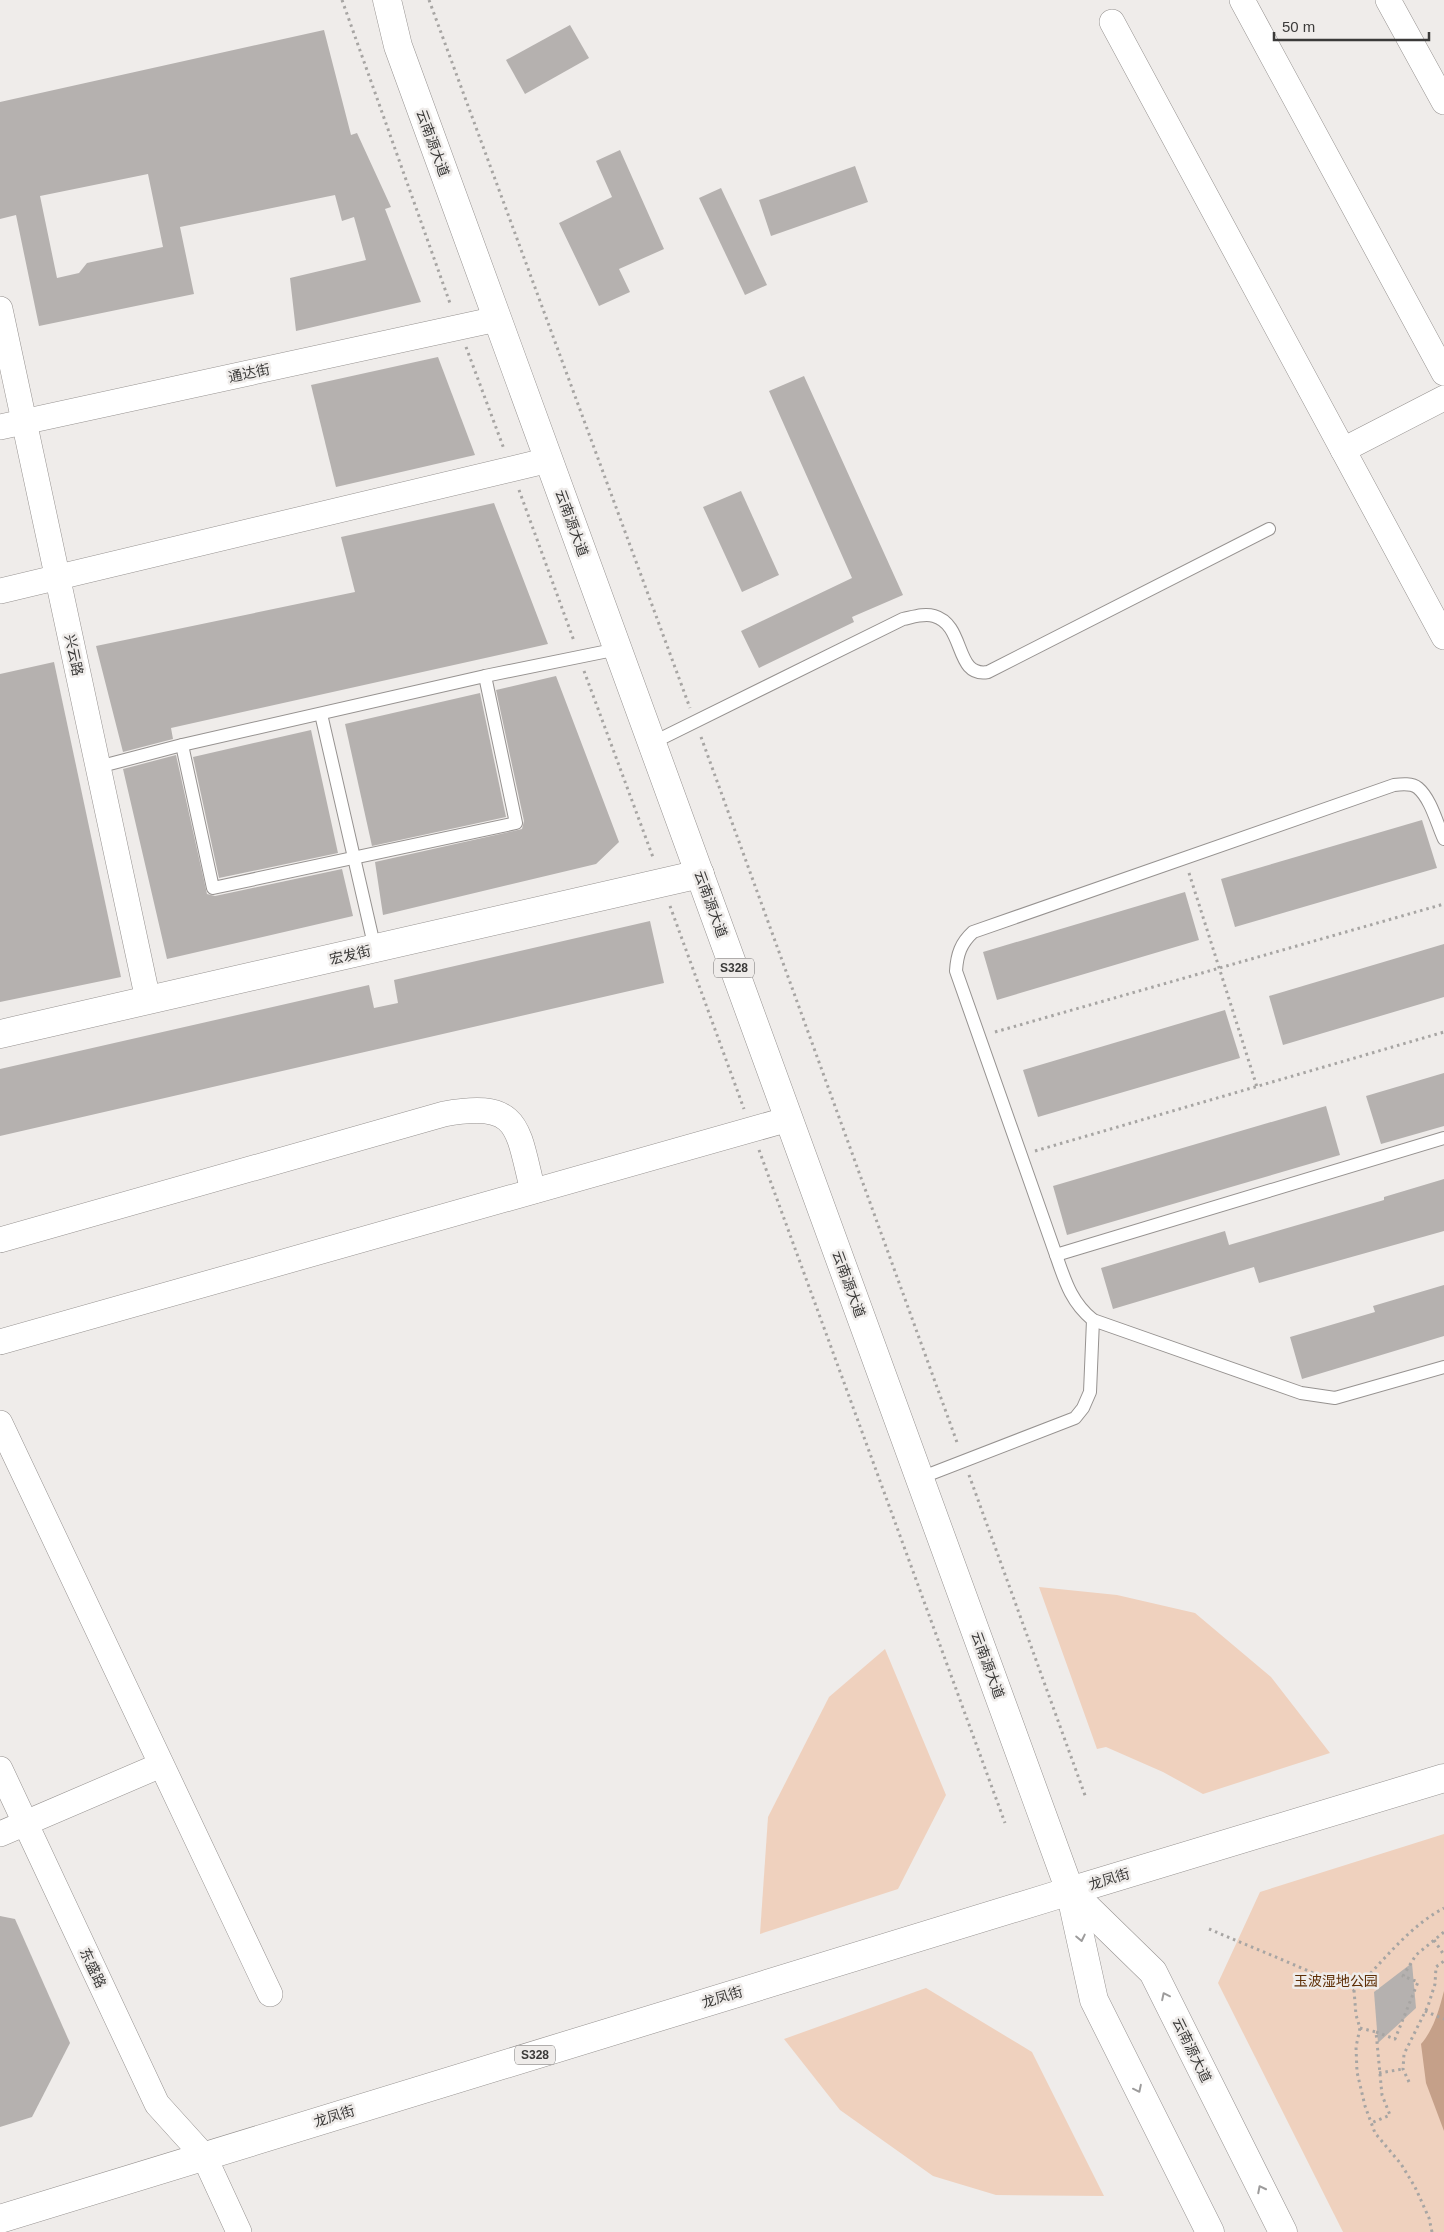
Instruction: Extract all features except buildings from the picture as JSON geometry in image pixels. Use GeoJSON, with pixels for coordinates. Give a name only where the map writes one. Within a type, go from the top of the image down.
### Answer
{"type":"FeatureCollection","features":[{"type":"Feature","properties":{"kind":"main road","name":"云南源大道"},"geometry":{"type":"LineString","coordinates":[[387,0],[398,46],[1070,1891],[1094,2000],[1210,2232]]}},
{"type":"Feature","properties":{"kind":"main road","name":"宏发街"},"geometry":{"type":"LineString","coordinates":[[0,1034],[700,874]]}},
{"type":"Feature","properties":{"kind":"main road","name":"龙凤街"},"geometry":{"type":"LineString","coordinates":[[0,2219],[1444,1778]]}},
{"type":"Feature","properties":{"kind":"main road","name":"云南源大道"},"geometry":{"type":"LineString","coordinates":[[1070,1891],[1153,1972],[1283,2232]]}},
{"type":"Feature","properties":{"kind":"street"},"geometry":{"type":"LineString","coordinates":[[1242,0],[1444,373]]}},
{"type":"Feature","properties":{"kind":"street"},"geometry":{"type":"LineString","coordinates":[[1388,0],[1444,102]]}},
{"type":"Feature","properties":{"kind":"street"},"geometry":{"type":"LineString","coordinates":[[1112,22],[1444,637]]}},
{"type":"Feature","properties":{"kind":"street","name":"兴云路"},"geometry":{"type":"LineString","coordinates":[[0,309],[148,1000]]}},
{"type":"Feature","properties":{"kind":"street","name":"通达街"},"geometry":{"type":"LineString","coordinates":[[0,427],[497,319]]}},
{"type":"Feature","properties":{"kind":"street"},"geometry":{"type":"LineString","coordinates":[[1343,450],[1444,398]]}},
{"type":"Feature","properties":{"kind":"street"},"geometry":{"type":"LineString","coordinates":[[0,591],[549,460]]}},
{"type":"Feature","properties":{"kind":"street"},"geometry":{"type":"LineString","coordinates":[[0,1240],[444,1114],[467,1110],[486,1110],[504,1115],[515,1127],[533,1191]]}},
{"type":"Feature","properties":{"kind":"street"},"geometry":{"type":"LineString","coordinates":[[0,1342],[789,1119]]}},
{"type":"Feature","properties":{"kind":"street"},"geometry":{"type":"LineString","coordinates":[[0,1423],[270,1994]]}},
{"type":"Feature","properties":{"kind":"street"},"geometry":{"type":"LineString","coordinates":[[0,1834],[161,1765]]}},
{"type":"Feature","properties":{"kind":"street","name":"东盛路"},"geometry":{"type":"LineString","coordinates":[[0,1769],[157,2104],[204,2156],[239,2232]]}},
{"type":"Feature","properties":{"kind":"lane"},"geometry":{"type":"LineString","coordinates":[[652,743],[696,723],[903,619],[917,616],[933,616],[945,622],[956,638],[968,668],[974,673],[988,672],[1269,529]]}},
{"type":"Feature","properties":{"kind":"lane"},"geometry":{"type":"LineString","coordinates":[[98,767],[182,745],[484,676],[618,649]]}},
{"type":"Feature","properties":{"kind":"lane"},"geometry":{"type":"LineString","coordinates":[[182,745],[213,888],[516,823],[484,676]]}},
{"type":"Feature","properties":{"kind":"lane"},"geometry":{"type":"LineString","coordinates":[[321,714],[375,949]]}},
{"type":"Feature","properties":{"kind":"lane"},"geometry":{"type":"LineString","coordinates":[[1444,839],[1424,797],[1417,787],[1405,784],[1394,785],[973,932],[965,939],[957,954],[956,971],[1068,1291],[1081,1310],[1093,1320],[1301,1393],[1320,1397],[1335,1398],[1354,1394],[1444,1367]]}},
{"type":"Feature","properties":{"kind":"lane"},"geometry":{"type":"LineString","coordinates":[[1056,1255],[1444,1138]]}},
{"type":"Feature","properties":{"kind":"lane"},"geometry":{"type":"LineString","coordinates":[[920,1478],[1075,1418],[1083,1408],[1090,1392],[1093,1320]]}},
{"type":"Feature","properties":{"kind":"path"},"geometry":{"type":"LineString","coordinates":[[342,0],[459,328],[1005,1823]]}},
{"type":"Feature","properties":{"kind":"path"},"geometry":{"type":"LineString","coordinates":[[428,0],[696,723],[1086,1798]]}},
{"type":"Feature","properties":{"kind":"path"},"geometry":{"type":"LineString","coordinates":[[1184,858],[1257,1087]]}},
{"type":"Feature","properties":{"kind":"path"},"geometry":{"type":"LineString","coordinates":[[978,1037],[1444,904]]}},
{"type":"Feature","properties":{"kind":"path"},"geometry":{"type":"LineString","coordinates":[[1020,1155],[1444,1032]]}},
{"type":"Feature","properties":{"kind":"path"},"geometry":{"type":"LineString","coordinates":[[1354,1990],[1381,1964],[1408,1933],[1444,1908]]}},
{"type":"Feature","properties":{"kind":"path"},"geometry":{"type":"LineString","coordinates":[[1209,1929],[1354,1990]]}},
{"type":"Feature","properties":{"kind":"path"},"geometry":{"type":"LineString","coordinates":[[1360,2028],[1395,2039],[1418,1982],[1403,1976],[1416,1955],[1444,1932]]}},
{"type":"Feature","properties":{"kind":"path"},"geometry":{"type":"LineString","coordinates":[[1434,1940],[1444,1955]]}},
{"type":"Feature","properties":{"kind":"path"},"geometry":{"type":"LineString","coordinates":[[1409,2082],[1403,2069],[1404,2054],[1425,2011],[1435,1984],[1436,1967],[1444,1961]]}},
{"type":"Feature","properties":{"kind":"path"},"geometry":{"type":"LineString","coordinates":[[1354,1990],[1356,2016],[1360,2028],[1356,2047],[1357,2072],[1371,2123],[1375,2133],[1401,2164],[1415,2187],[1429,2218],[1432,2232]]}},
{"type":"Feature","properties":{"kind":"path"},"geometry":{"type":"LineString","coordinates":[[1425,2011],[1444,2019]]}},
{"type":"Feature","properties":{"kind":"path"},"geometry":{"type":"LineString","coordinates":[[1371,2123],[1390,2115],[1382,2095],[1378,2073],[1376,2032]]}},
{"type":"Feature","properties":{"kind":"path"},"geometry":{"type":"LineString","coordinates":[[1378,2073],[1403,2069]]}},
{"type":"Feature","properties":{"kind":"green space"},"geometry":{"type":"Polygon","coordinates":[[[1039,1587],[1117,1595],[1195,1613],[1271,1677],[1330,1753],[1203,1794],[1163,1772],[1106,1747],[1097,1749],[1039,1587]]]}},
{"type":"Feature","properties":{"kind":"green space"},"geometry":{"type":"Polygon","coordinates":[[[885,1649],[946,1795],[898,1889],[760,1934],[768,1817],[829,1697],[885,1649]]]}},
{"type":"Feature","properties":{"kind":"green space","name":"玉波湿地公园"},"geometry":{"type":"Polygon","coordinates":[[[1444,1834],[1444,2232],[1343,2232],[1218,1983],[1260,1892],[1444,1834]]]}},
{"type":"Feature","properties":{"kind":"green space"},"geometry":{"type":"Polygon","coordinates":[[[926,1988],[1032,2052],[1104,2196],[996,2195],[933,2176],[840,2110],[784,2039],[926,1988]]]}},
{"type":"Feature","properties":{"kind":"shaded area"},"geometry":{"type":"Polygon","coordinates":[[[1444,1991],[1444,2131],[1426,2083],[1421,2044],[1433,2026],[1444,1991]]]}}]}
